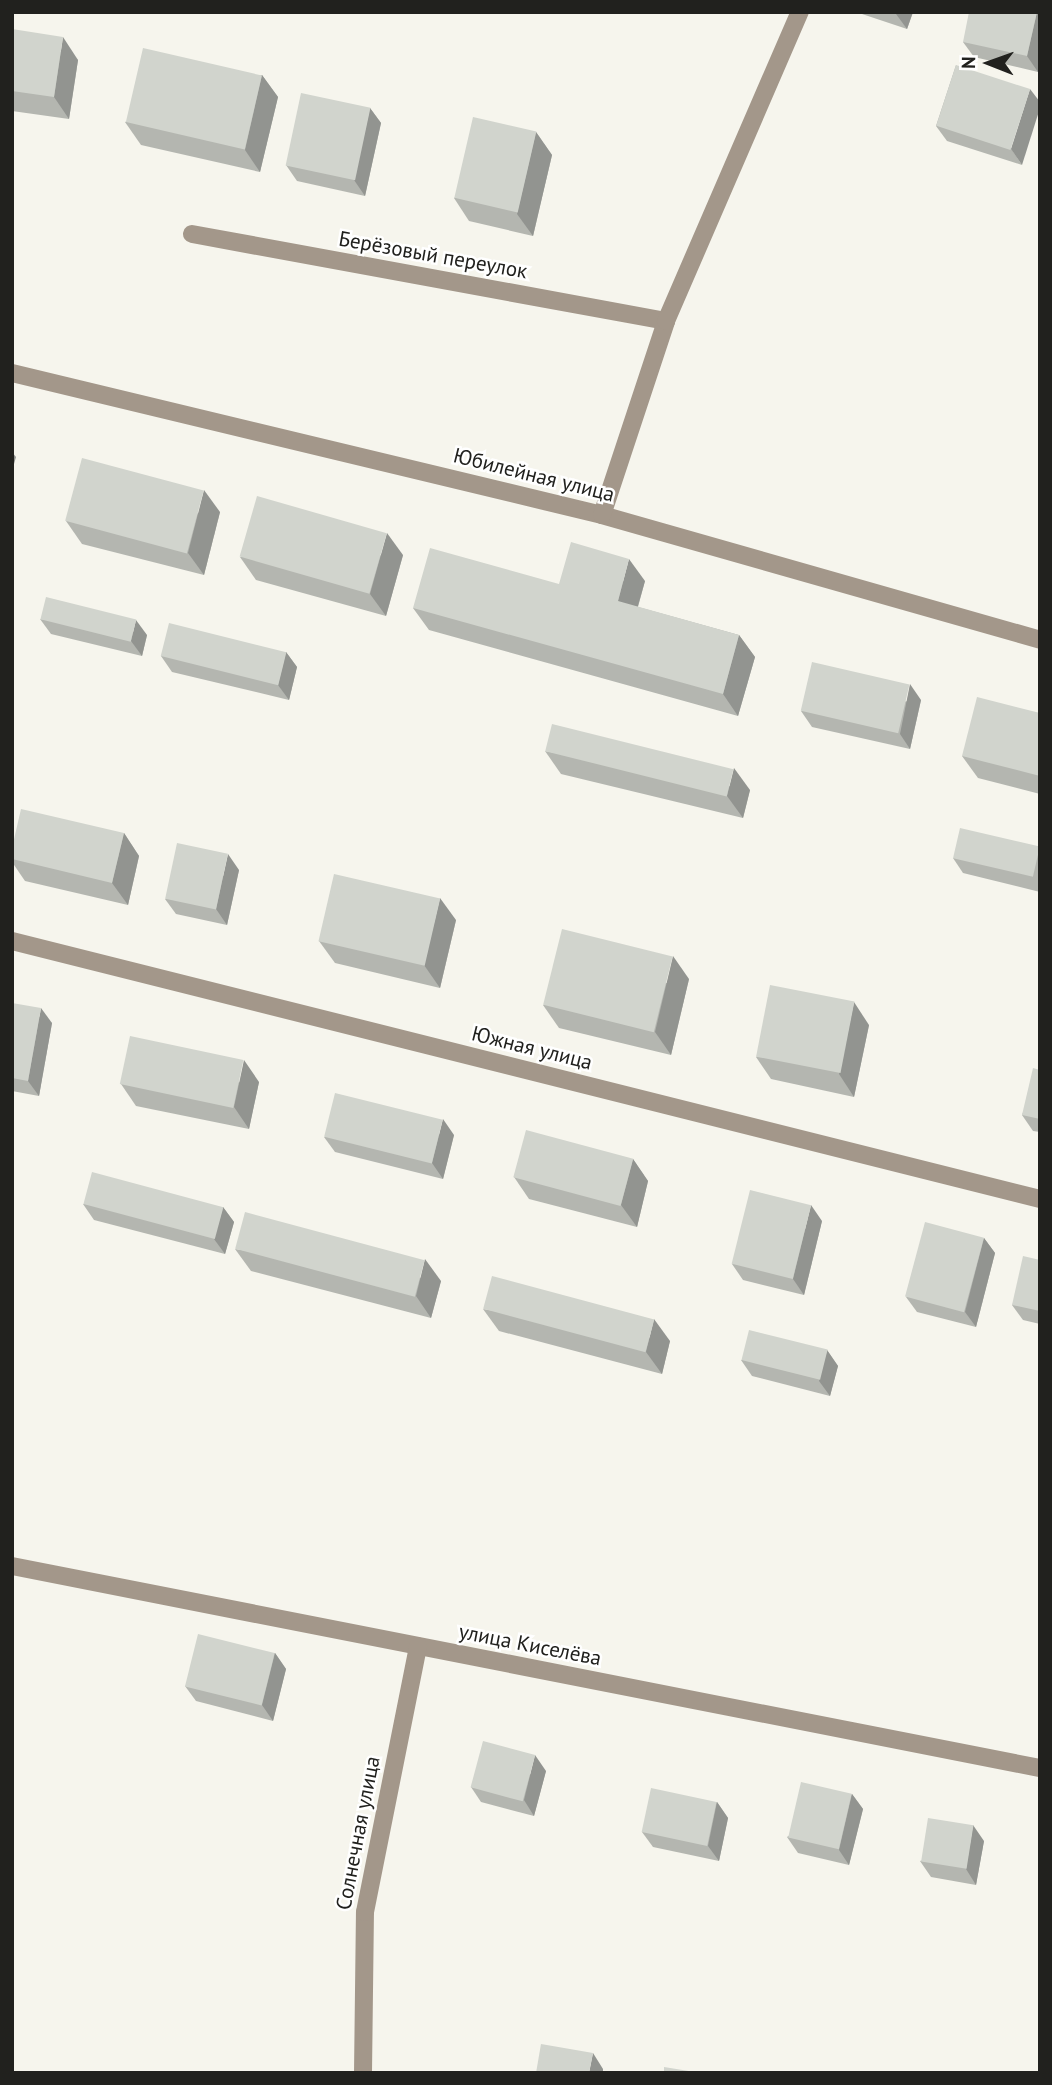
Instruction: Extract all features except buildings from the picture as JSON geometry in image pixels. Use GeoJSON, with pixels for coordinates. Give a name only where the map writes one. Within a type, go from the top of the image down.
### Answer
{"type":"FeatureCollection","features":[{"type":"Feature","properties":{"kind":"street"},"geometry":{"type":"LineString","coordinates":[[601,515],[666,321],[800,12]]}},
{"type":"Feature","properties":{"kind":"street","name":"Берёзовый переулок"},"geometry":{"type":"LineString","coordinates":[[192,234],[666,321]]}},
{"type":"Feature","properties":{"kind":"street","name":"Юбилейная улица"},"geometry":{"type":"LineString","coordinates":[[12,373],[601,515],[1040,640]]}},
{"type":"Feature","properties":{"kind":"street","name":"Южная улица"},"geometry":{"type":"LineString","coordinates":[[12,941],[1040,1199]]}},
{"type":"Feature","properties":{"kind":"street","name":"улица Киселёва"},"geometry":{"type":"LineString","coordinates":[[12,1566],[1040,1768]]}},
{"type":"Feature","properties":{"kind":"street","name":"Солнечная улица"},"geometry":{"type":"LineString","coordinates":[[363,2073],[365,1912],[418,1646]]}}]}
